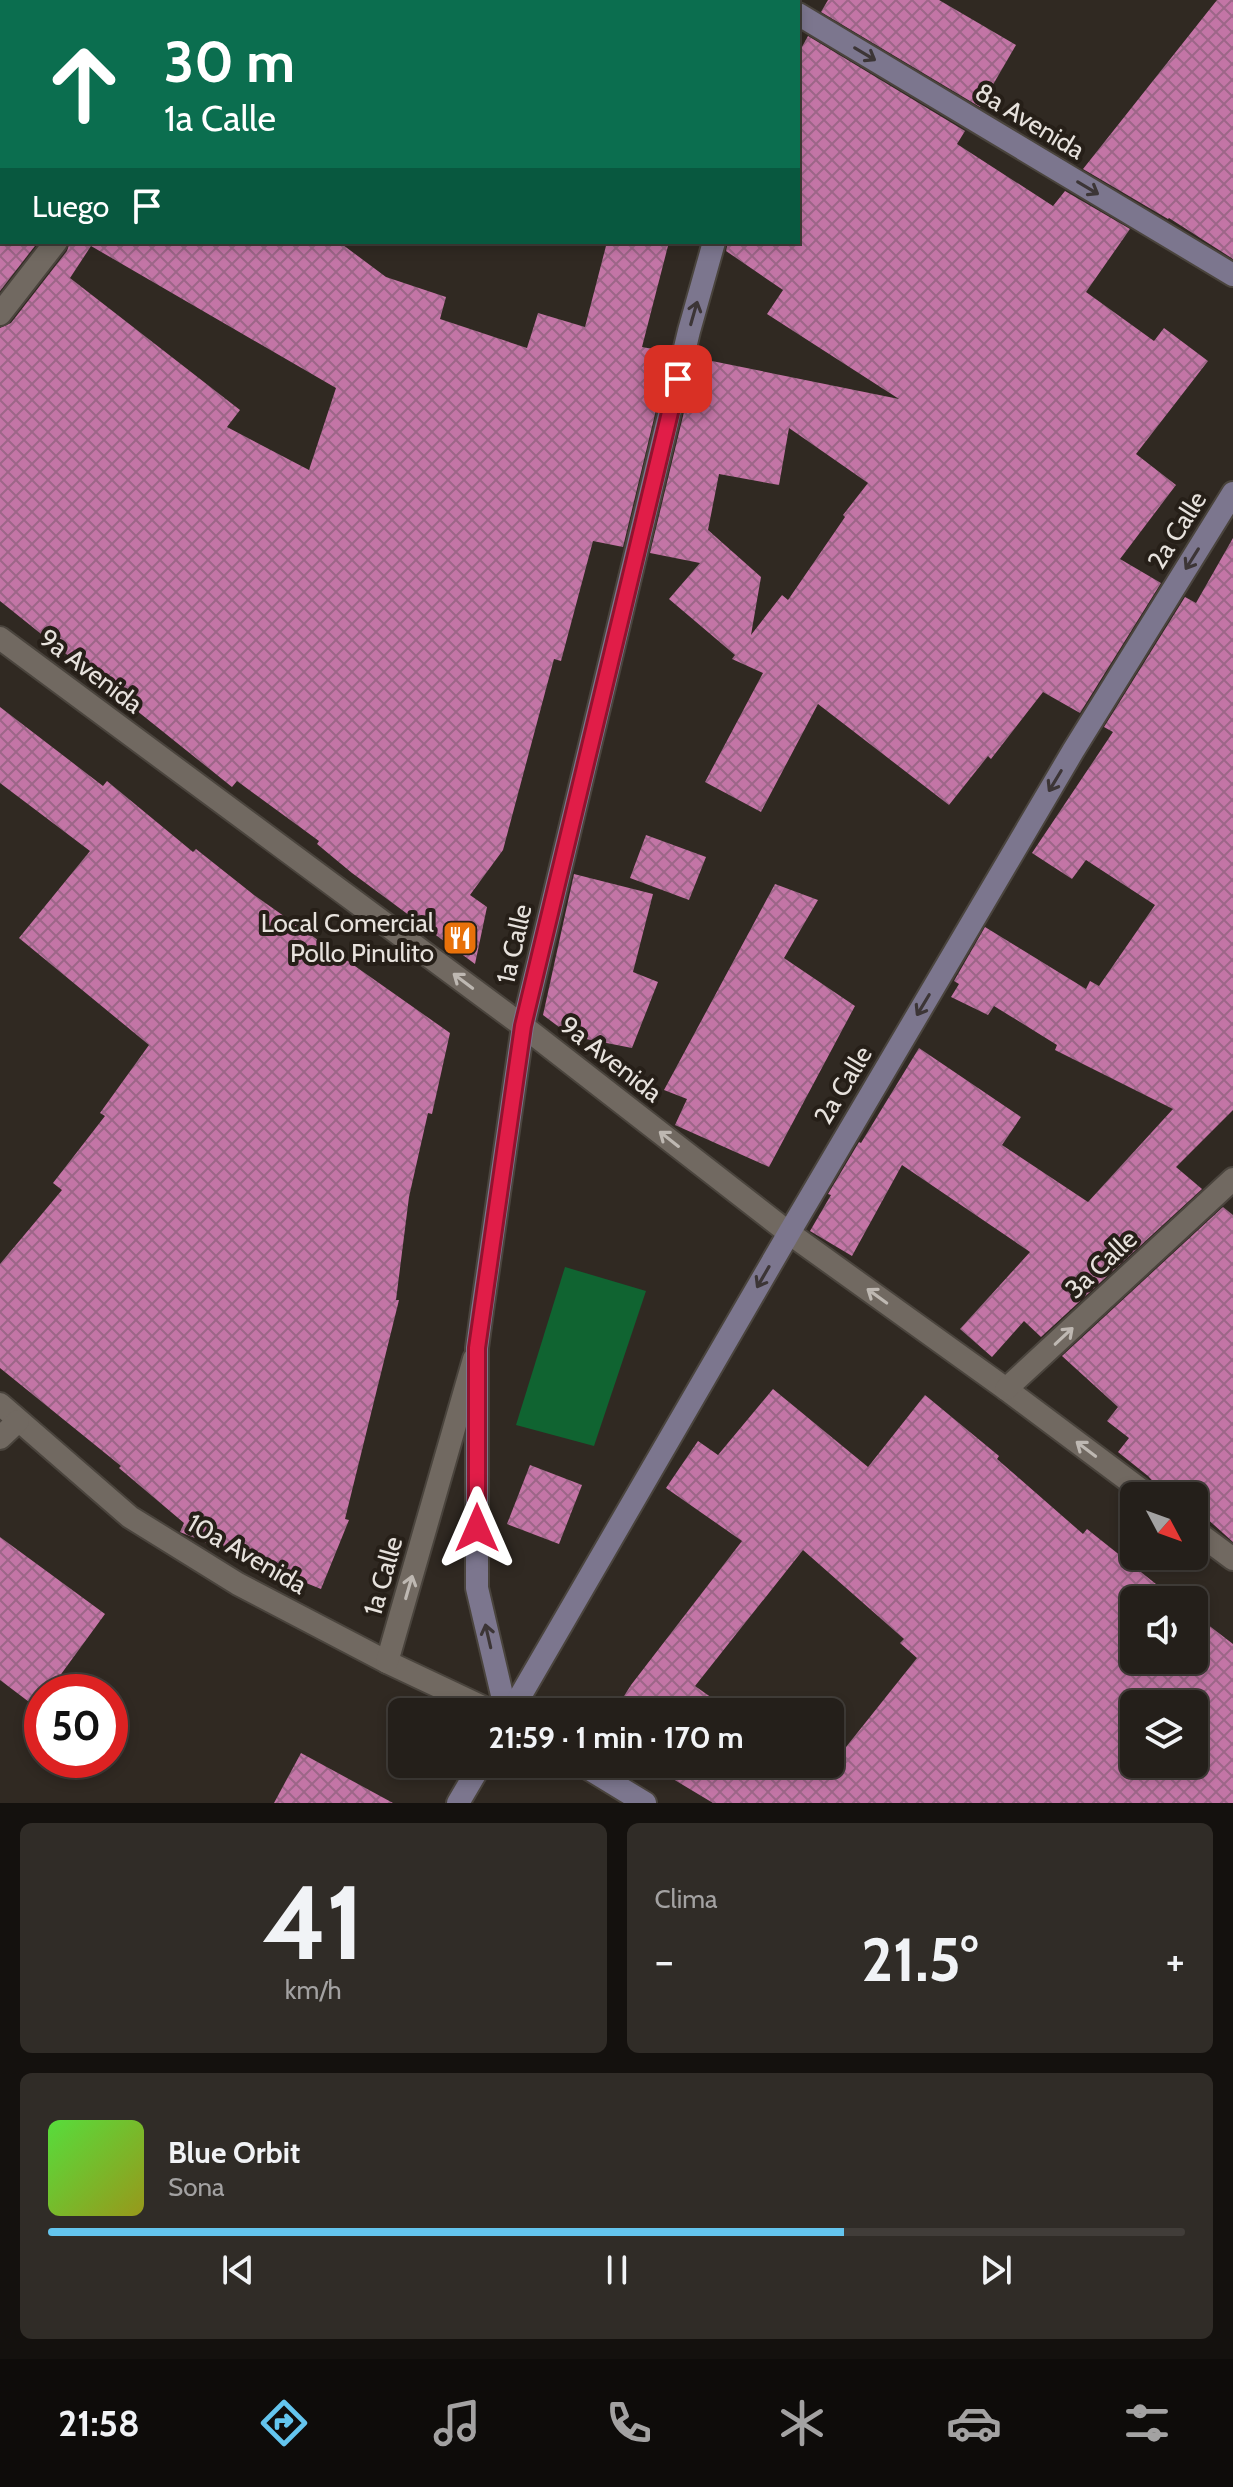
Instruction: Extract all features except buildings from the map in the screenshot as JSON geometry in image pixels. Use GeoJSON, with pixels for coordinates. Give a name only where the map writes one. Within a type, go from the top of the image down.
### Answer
{"type":"FeatureCollection","features":[{"type":"Feature","properties":{"kind":"main road","name":"8a Avenida"},"geometry":{"type":"LineString","coordinates":[[800,15],[1233,275]]}},
{"type":"Feature","properties":{"kind":"main road","name":"1a Calle"},"geometry":{"type":"LineString","coordinates":[[477,1348],[523,1026],[689,331],[713,244]]}},
{"type":"Feature","properties":{"kind":"main road","name":"2a Calle"},"geometry":{"type":"LineString","coordinates":[[516,1698],[1073,751],[1233,493]]}},
{"type":"Feature","properties":{"kind":"main road"},"geometry":{"type":"LineString","coordinates":[[477,1348],[477,1588],[504,1698]]}},
{"type":"Feature","properties":{"kind":"main road"},"geometry":{"type":"LineString","coordinates":[[458,1803],[473,1778]]}},
{"type":"Feature","properties":{"kind":"main road"},"geometry":{"type":"LineString","coordinates":[[604,1778],[645,1803]]}},
{"type":"Feature","properties":{"kind":"street"},"geometry":{"type":"LineString","coordinates":[[0,314],[54,244]]}},
{"type":"Feature","properties":{"kind":"street","name":"9a Avenida"},"geometry":{"type":"LineString","coordinates":[[0,638],[523,1026],[789,1233],[1130,1482]]}},
{"type":"Feature","properties":{"kind":"street","name":"3a Calle"},"geometry":{"type":"LineString","coordinates":[[1006,1389],[1233,1179]]}},
{"type":"Feature","properties":{"kind":"street","name":"1a Calle"},"geometry":{"type":"LineString","coordinates":[[387,1662],[477,1348]]}},
{"type":"Feature","properties":{"kind":"street","name":"10a Avenida"},"geometry":{"type":"LineString","coordinates":[[0,1404],[130,1517],[238,1584],[463,1698]]}},
{"type":"Feature","properties":{"kind":"street"},"geometry":{"type":"LineString","coordinates":[[0,1438],[18,1421]]}},
{"type":"Feature","properties":{"kind":"street"},"geometry":{"type":"LineString","coordinates":[[1208,1540],[1233,1559]]}},
{"type":"Feature","properties":{"kind":"green space"},"geometry":{"type":"Polygon","coordinates":[[[565,1267],[646,1291],[594,1446],[516,1425],[565,1267]]]}},
{"type":"Feature","properties":{"kind":"place","name":"Local Comercial Pollo Pinulito"},"geometry":{"type":"Point","coordinates":[460,938]}},
{"type":"Feature","properties":{"kind":"route"},"geometry":{"type":"LineString","coordinates":[[477,1528],[477,1348],[523,1026],[678,379]]}}]}
